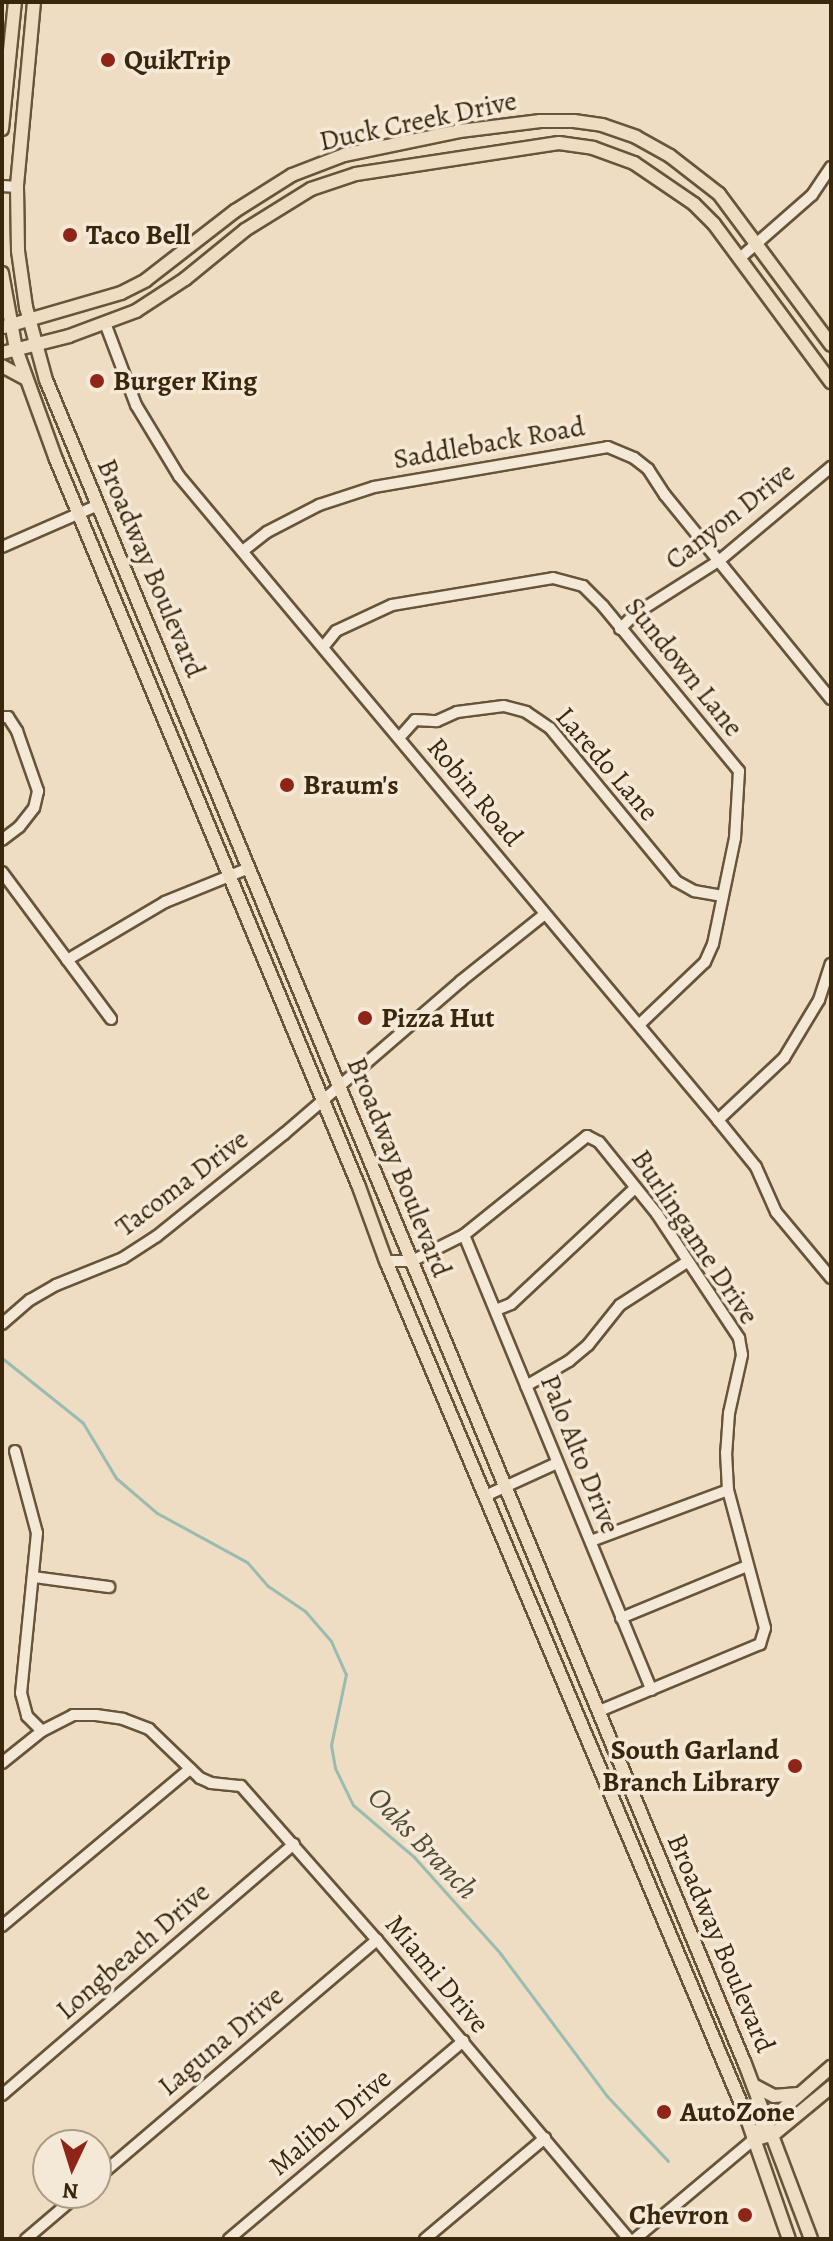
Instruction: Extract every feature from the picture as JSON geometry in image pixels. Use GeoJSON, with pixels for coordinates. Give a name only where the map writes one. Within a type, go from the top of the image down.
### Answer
{"type":"FeatureCollection","features":[{"type":"Feature","properties":{"kind":"main road"},"geometry":{"type":"LineString","coordinates":[[2,129],[15,2]]}},
{"type":"Feature","properties":{"kind":"main road","name":"Broadway Boulevard"},"geometry":{"type":"LineString","coordinates":[[34,2],[17,187],[18,251],[34,344],[769,2121],[811,2239]]}},
{"type":"Feature","properties":{"kind":"main road","name":"Duck Creek Drive"},"geometry":{"type":"LineString","coordinates":[[6,327],[121,293],[146,280],[235,211],[292,175],[344,155],[460,131],[540,121],[574,121],[619,130],[670,156],[719,194],[831,345]]}},
{"type":"Feature","properties":{"kind":"main road"},"geometry":{"type":"LineString","coordinates":[[612,153],[619,130]]}},
{"type":"Feature","properties":{"kind":"main road","name":"Duck Creek Drive"},"geometry":{"type":"LineString","coordinates":[[2,353],[105,323],[161,297],[253,224],[311,189],[356,174],[559,143],[612,153],[655,174],[694,204],[740,258],[831,382]]}},
{"type":"Feature","properties":{"kind":"main road","name":"Broadway Boulevard"},"geometry":{"type":"LineString","coordinates":[[2,273],[6,327],[78,514],[753,2140],[789,2239]]}},
{"type":"Feature","properties":{"kind":"main road"},"geometry":{"type":"LineString","coordinates":[[2,366],[26,379]]}},
{"type":"Feature","properties":{"kind":"main road"},"geometry":{"type":"LineString","coordinates":[[131,639],[151,632]]}},
{"type":"Feature","properties":{"kind":"main road"},"geometry":{"type":"LineString","coordinates":[[753,2140],[769,2121],[831,2067]]}},
{"type":"Feature","properties":{"kind":"main road"},"geometry":{"type":"LineString","coordinates":[[754,2086],[774,2096],[801,2093]]}},
{"type":"Feature","properties":{"kind":"main road"},"geometry":{"type":"LineString","coordinates":[[753,2140],[774,2134],[831,2087]]}},
{"type":"Feature","properties":{"kind":"street"},"geometry":{"type":"LineString","coordinates":[[740,258],[812,195],[831,167]]}},
{"type":"Feature","properties":{"kind":"street"},"geometry":{"type":"LineString","coordinates":[[2,186],[17,187]]}},
{"type":"Feature","properties":{"kind":"street","name":"Robin Road"},"geometry":{"type":"LineString","coordinates":[[105,323],[136,405],[179,476],[640,1024],[756,1167],[776,1212],[831,1278]]}},
{"type":"Feature","properties":{"kind":"street","name":"Saddleback Road"},"geometry":{"type":"LineString","coordinates":[[244,550],[267,532],[319,505],[374,487],[570,451],[608,447],[634,458],[648,469],[665,495],[831,699]]}},
{"type":"Feature","properties":{"kind":"street","name":"Canyon Drive"},"geometry":{"type":"LineString","coordinates":[[620,629],[635,614],[720,560],[831,467]]}},
{"type":"Feature","properties":{"kind":"street"},"geometry":{"type":"LineString","coordinates":[[2,547],[98,505]]}},
{"type":"Feature","properties":{"kind":"street","name":"Sundown Lane"},"geometry":{"type":"LineString","coordinates":[[324,646],[336,631],[392,605],[553,578],[583,586],[739,771],[735,838],[713,944],[705,962],[640,1024]]}},
{"type":"Feature","properties":{"kind":"street","name":"Laredo Lane"},"geometry":{"type":"LineString","coordinates":[[399,738],[415,720],[437,721],[457,712],[504,706],[526,712],[550,728],[676,881],[694,891],[723,896]]}},
{"type":"Feature","properties":{"kind":"street"},"geometry":{"type":"LineString","coordinates":[[2,717],[8,717],[17,731],[38,791],[34,808],[19,827],[2,840]]}},
{"type":"Feature","properties":{"kind":"street"},"geometry":{"type":"LineString","coordinates":[[67,960],[165,902],[249,868]]}},
{"type":"Feature","properties":{"kind":"street"},"geometry":{"type":"LineString","coordinates":[[2,872],[111,1019]]}},
{"type":"Feature","properties":{"kind":"street","name":"Tacoma Drive"},"geometry":{"type":"LineString","coordinates":[[2,1324],[30,1300],[56,1285],[123,1258],[157,1236],[323,1102],[461,981],[545,914]]}},
{"type":"Feature","properties":{"kind":"street"},"geometry":{"type":"LineString","coordinates":[[718,1120],[784,1058],[819,1000],[831,964]]}},
{"type":"Feature","properties":{"kind":"street","name":"Burlingame Drive"},"geometry":{"type":"LineString","coordinates":[[464,1235],[587,1136],[599,1142],[657,1214],[739,1338],[742,1355],[729,1413],[726,1452],[728,1490],[765,1628],[760,1644],[652,1690]]}},
{"type":"Feature","properties":{"kind":"street"},"geometry":{"type":"LineString","coordinates":[[496,1310],[511,1304],[635,1188]]}},
{"type":"Feature","properties":{"kind":"street"},"geometry":{"type":"LineString","coordinates":[[386,1261],[412,1261],[464,1235]]}},
{"type":"Feature","properties":{"kind":"street","name":"Palo Alto Drive"},"geometry":{"type":"LineString","coordinates":[[464,1235],[652,1690]]}},
{"type":"Feature","properties":{"kind":"street"},"geometry":{"type":"LineString","coordinates":[[526,1386],[588,1345],[620,1305],[687,1262]]}},
{"type":"Feature","properties":{"kind":"street"},"geometry":{"type":"LineString","coordinates":[[15,1451],[37,1533],[21,1693],[27,1716],[42,1731]]}},
{"type":"Feature","properties":{"kind":"street"},"geometry":{"type":"LineString","coordinates":[[485,1496],[557,1463]]}},
{"type":"Feature","properties":{"kind":"street"},"geometry":{"type":"LineString","coordinates":[[591,1541],[728,1490]]}},
{"type":"Feature","properties":{"kind":"street"},"geometry":{"type":"LineString","coordinates":[[621,1618],[747,1566]]}},
{"type":"Feature","properties":{"kind":"street"},"geometry":{"type":"LineString","coordinates":[[34,1577],[109,1587]]}},
{"type":"Feature","properties":{"kind":"street"},"geometry":{"type":"LineString","coordinates":[[599,1711],[652,1690]]}},
{"type":"Feature","properties":{"kind":"street"},"geometry":{"type":"LineString","coordinates":[[2,1763],[42,1731],[73,1715],[123,1719],[149,1729],[190,1769],[2,1926]]}},
{"type":"Feature","properties":{"kind":"street","name":"Miami Drive"},"geometry":{"type":"LineString","coordinates":[[190,1769],[211,1783],[241,1786],[632,2239]]}},
{"type":"Feature","properties":{"kind":"street","name":"Longbeach Drive"},"geometry":{"type":"LineString","coordinates":[[2,2095],[294,1844]]}},
{"type":"Feature","properties":{"kind":"street","name":"Laguna Drive"},"geometry":{"type":"LineString","coordinates":[[112,2165],[377,1940]]}},
{"type":"Feature","properties":{"kind":"street","name":"Malibu Drive"},"geometry":{"type":"LineString","coordinates":[[229,2239],[463,2041]]}},
{"type":"Feature","properties":{"kind":"street"},"geometry":{"type":"LineString","coordinates":[[425,2239],[545,2138]]}},
{"type":"Feature","properties":{"kind":"street"},"geometry":{"type":"LineString","coordinates":[[632,2239],[753,2140]]}},
{"type":"Feature","properties":{"kind":"street"},"geometry":{"type":"LineString","coordinates":[[26,2239],[61,2209]]}},
{"type":"Feature","properties":{"kind":"waterway","name":"Oaks Branch"},"geometry":{"type":"LineString","coordinates":[[2,1358],[83,1423],[116,1478],[157,1513],[247,1562],[268,1586],[305,1611],[331,1641],[346,1674],[331,1745],[335,1768],[353,1805],[414,1857],[500,1953],[607,2096],[668,2161]]}},
{"type":"Feature","properties":{"kind":"place","name":"QuikTrip"},"geometry":{"type":"Point","coordinates":[108,60]}},
{"type":"Feature","properties":{"kind":"place","name":"Taco Bell"},"geometry":{"type":"Point","coordinates":[70,235]}},
{"type":"Feature","properties":{"kind":"place","name":"Burger King"},"geometry":{"type":"Point","coordinates":[97,381]}},
{"type":"Feature","properties":{"kind":"place","name":"Braum's"},"geometry":{"type":"Point","coordinates":[287,785]}},
{"type":"Feature","properties":{"kind":"place","name":"Pizza Hut"},"geometry":{"type":"Point","coordinates":[365,1018]}},
{"type":"Feature","properties":{"kind":"place","name":"South Garland Branch Library"},"geometry":{"type":"Point","coordinates":[795,1766]}},
{"type":"Feature","properties":{"kind":"place","name":"AutoZone"},"geometry":{"type":"Point","coordinates":[664,2112]}},
{"type":"Feature","properties":{"kind":"place","name":"Chevron"},"geometry":{"type":"Point","coordinates":[745,2215]}}]}
